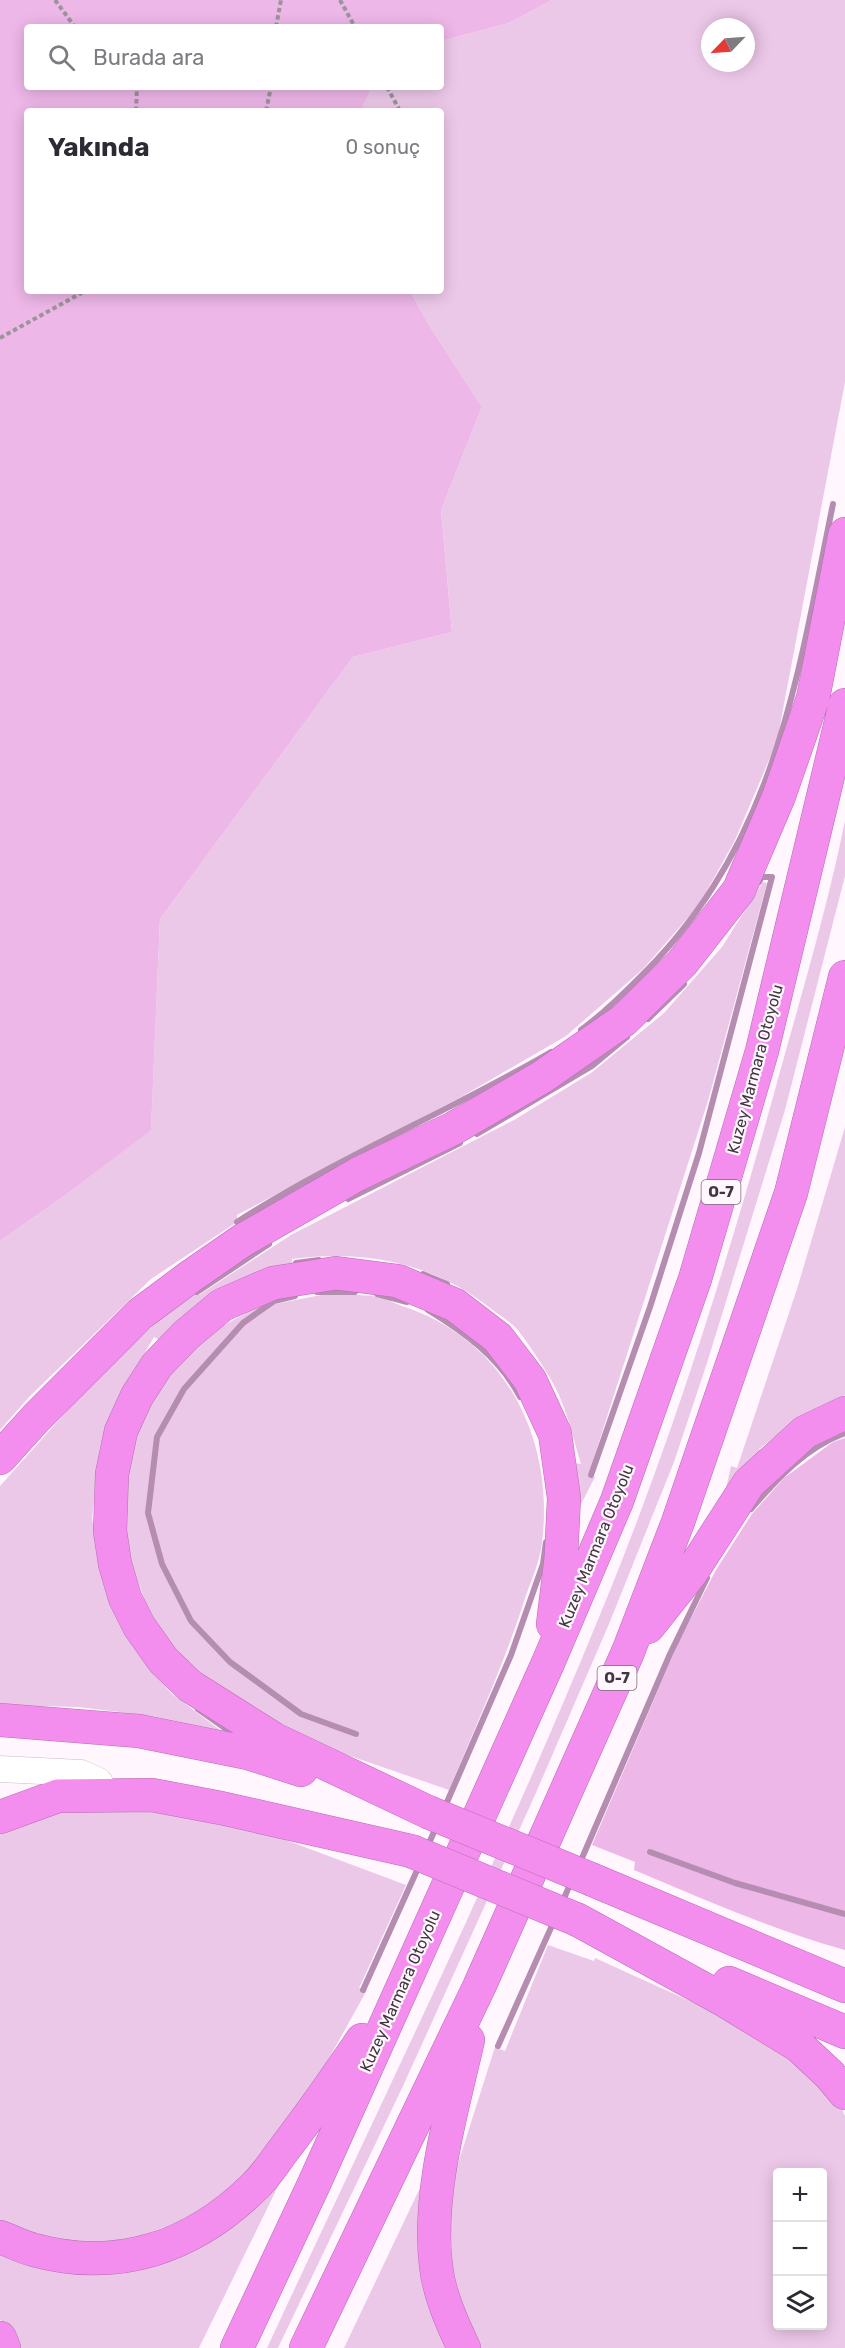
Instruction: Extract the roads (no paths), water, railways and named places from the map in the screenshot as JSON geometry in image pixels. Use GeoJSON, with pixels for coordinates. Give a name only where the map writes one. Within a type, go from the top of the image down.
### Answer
{"type":"FeatureCollection","features":[{"type":"Feature","properties":{"kind":"highway"},"geometry":{"type":"LineString","coordinates":[[0,1458],[36,1418],[140,1314],[191,1276],[243,1240],[358,1174],[454,1128],[542,1077],[624,1020],[682,963],[739,890],[779,796],[813,698],[845,534]]}},
{"type":"Feature","properties":{"kind":"highway","name":"Kuzey Marmara Otoyolu"},"geometry":{"type":"LineString","coordinates":[[237,2348],[314,2184],[548,1662],[616,1501],[695,1279],[762,1051],[845,705]]}},
{"type":"Feature","properties":{"kind":"highway","name":"O-7"},"geometry":{"type":"LineString","coordinates":[[306,2348],[479,1988],[628,1652],[678,1522],[791,1193],[845,978]]}},
{"type":"Feature","properties":{"kind":"highway"},"geometry":{"type":"LineString","coordinates":[[548,1662],[561,1558],[564,1498],[555,1434],[530,1380],[498,1338],[454,1305],[398,1281],[336,1273],[273,1283],[222,1305],[186,1335],[157,1365],[137,1396],[121,1431],[112,1474],[110,1531],[114,1564],[125,1598],[139,1626],[163,1660],[190,1686],[274,1739],[428,1812],[845,1986]]}},
{"type":"Feature","properties":{"kind":"highway"},"geometry":{"type":"LineString","coordinates":[[628,1652],[691,1573],[749,1483],[806,1432],[845,1413]]}},
{"type":"Feature","properties":{"kind":"highway"},"geometry":{"type":"LineString","coordinates":[[0,1720],[139,1731],[248,1753],[428,1812]]}},
{"type":"Feature","properties":{"kind":"highway"},"geometry":{"type":"LineString","coordinates":[[0,1818],[58,1796],[152,1795],[221,1808],[411,1851],[845,2032]]}},
{"type":"Feature","properties":{"kind":"highway"},"geometry":{"type":"LineString","coordinates":[[593,1880],[845,1967]]}},
{"type":"Feature","properties":{"kind":"highway"},"geometry":{"type":"LineString","coordinates":[[578,1920],[722,1999],[800,2046],[845,2093]]}},
{"type":"Feature","properties":{"kind":"highway"},"geometry":{"type":"LineString","coordinates":[[0,2237],[34,2250],[80,2258],[122,2257],[171,2245],[214,2222],[256,2186],[319,2103],[410,1970]]}},
{"type":"Feature","properties":{"kind":"highway"},"geometry":{"type":"LineString","coordinates":[[464,2348],[449,2318],[436,2267],[435,2214],[442,2158],[479,1988]]}},
{"type":"Feature","properties":{"kind":"highway"},"geometry":{"type":"LineString","coordinates":[[0,2338],[4,2348]]}},
{"type":"Feature","properties":{"kind":"lane"},"geometry":{"type":"LineString","coordinates":[[0,1768],[81,1773],[99,1780],[107,1795]]}},
{"type":"Feature","properties":{"kind":"waterway"},"geometry":{"type":"LineString","coordinates":[[581,1030],[629,988],[682,930],[720,876],[749,819],[773,760],[791,699],[833,504]]}},
{"type":"Feature","properties":{"kind":"waterway"},"geometry":{"type":"LineString","coordinates":[[591,1475],[650,1307],[699,1153],[772,877],[762,877],[759,882]]}},
{"type":"Feature","properties":{"kind":"waterway"},"geometry":{"type":"LineString","coordinates":[[648,1019],[684,984]]}},
{"type":"Feature","properties":{"kind":"waterway"},"geometry":{"type":"LineString","coordinates":[[477,1134],[592,1066],[627,1037]]}},
{"type":"Feature","properties":{"kind":"waterway"},"geometry":{"type":"LineString","coordinates":[[237,1222],[314,1177],[551,1052]]}},
{"type":"Feature","properties":{"kind":"waterway"},"geometry":{"type":"LineString","coordinates":[[348,1199],[460,1143]]}},
{"type":"Feature","properties":{"kind":"waterway"},"geometry":{"type":"LineString","coordinates":[[197,1292],[269,1244]]}},
{"type":"Feature","properties":{"kind":"waterway"},"geometry":{"type":"LineString","coordinates":[[296,1263],[319,1260]]}},
{"type":"Feature","properties":{"kind":"waterway"},"geometry":{"type":"LineString","coordinates":[[423,1274],[447,1284]]}},
{"type":"Feature","properties":{"kind":"waterway"},"geometry":{"type":"LineString","coordinates":[[317,1292],[355,1292]]}},
{"type":"Feature","properties":{"kind":"waterway"},"geometry":{"type":"LineString","coordinates":[[377,1294],[407,1302]]}},
{"type":"Feature","properties":{"kind":"waterway"},"geometry":{"type":"LineString","coordinates":[[295,1296],[274,1301],[243,1323],[184,1389],[157,1437],[148,1513],[162,1564],[191,1621],[230,1662],[301,1714],[356,1734]]}},
{"type":"Feature","properties":{"kind":"waterway"},"geometry":{"type":"LineString","coordinates":[[428,1310],[455,1327],[492,1358],[520,1397]]}},
{"type":"Feature","properties":{"kind":"waterway"},"geometry":{"type":"LineString","coordinates":[[751,1509],[782,1475],[805,1455],[845,1433]]}},
{"type":"Feature","properties":{"kind":"waterway"},"geometry":{"type":"LineString","coordinates":[[444,1809],[511,1655],[543,1564],[546,1542]]}},
{"type":"Feature","properties":{"kind":"waterway"},"geometry":{"type":"LineString","coordinates":[[579,1865],[670,1654],[707,1578]]}},
{"type":"Feature","properties":{"kind":"waterway"},"geometry":{"type":"LineString","coordinates":[[198,1709],[229,1731]]}},
{"type":"Feature","properties":{"kind":"waterway"},"geometry":{"type":"LineString","coordinates":[[427,1848],[436,1827]]}},
{"type":"Feature","properties":{"kind":"waterway"},"geometry":{"type":"LineString","coordinates":[[650,1852],[735,1883],[845,1914]]}},
{"type":"Feature","properties":{"kind":"waterway"},"geometry":{"type":"LineString","coordinates":[[363,1990],[419,1866]]}},
{"type":"Feature","properties":{"kind":"waterway"},"geometry":{"type":"LineString","coordinates":[[562,1903],[571,1882]]}},
{"type":"Feature","properties":{"kind":"waterway"},"geometry":{"type":"LineString","coordinates":[[498,2046],[554,1921]]}}]}
